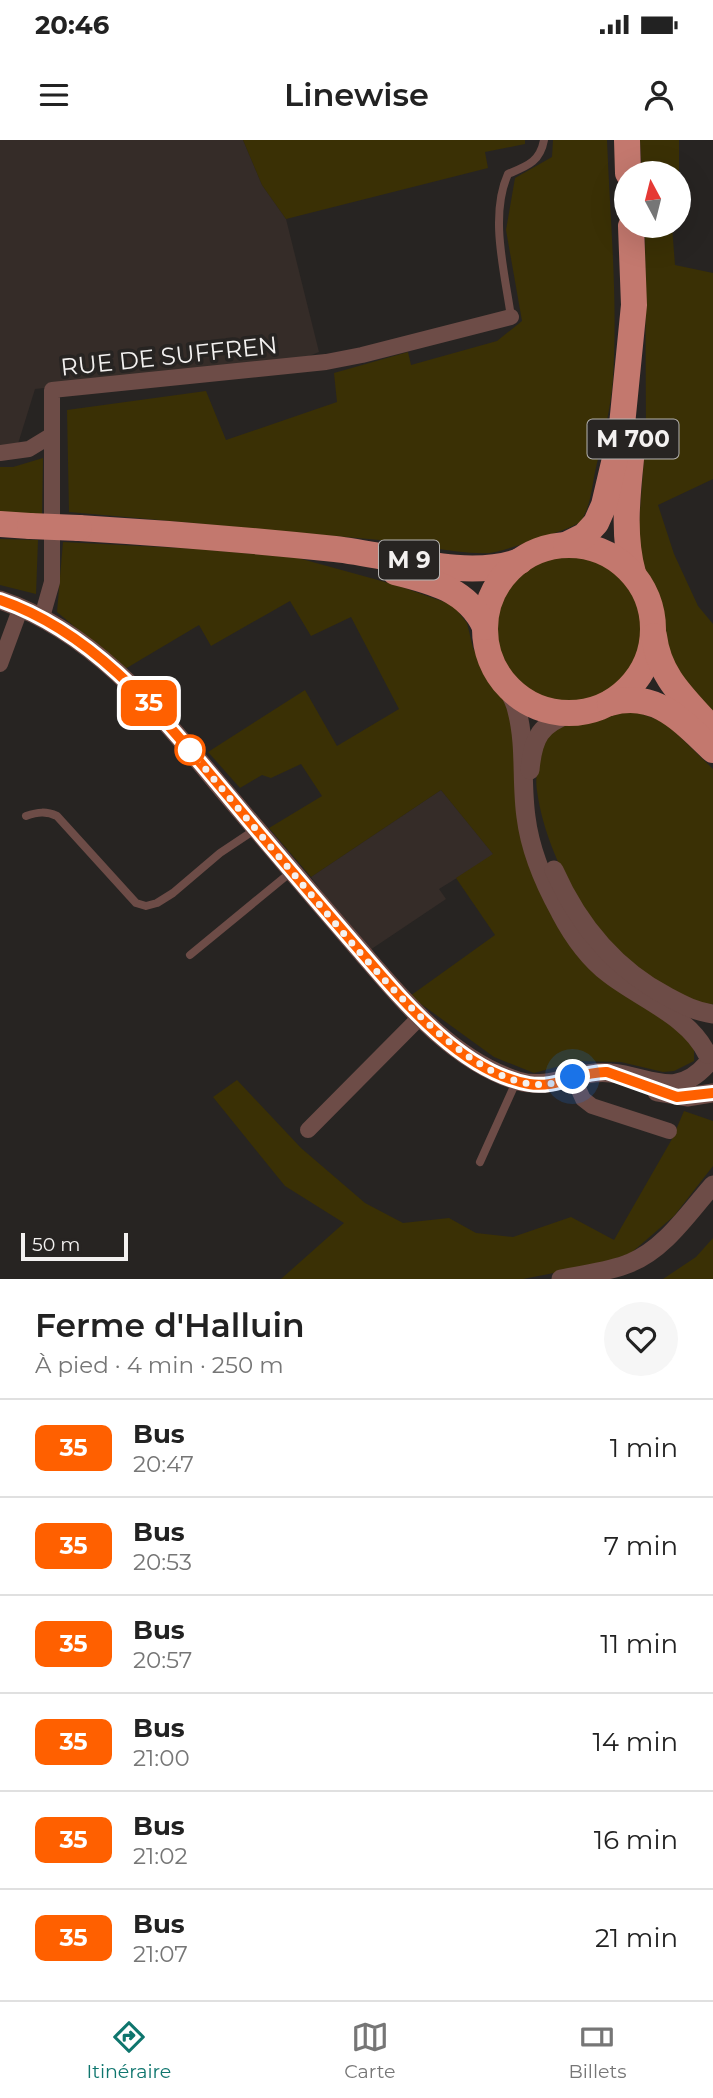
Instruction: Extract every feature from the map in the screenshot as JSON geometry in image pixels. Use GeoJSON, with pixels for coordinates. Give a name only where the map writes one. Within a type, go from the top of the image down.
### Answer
{"type":"FeatureCollection","features":[{"type":"Feature","properties":{"kind":"highway"},"geometry":{"type":"LineString","coordinates":[[627,140],[628,161]]}},
{"type":"Feature","properties":{"kind":"highway","name":"M 700"},"geometry":{"type":"LineString","coordinates":[[631,238],[637,331],[626,528],[633,573]]}},
{"type":"Feature","properties":{"kind":"highway","name":"M 700"},"geometry":{"type":"LineString","coordinates":[[566,545],[591,530],[604,505],[622,425],[634,305]]}},
{"type":"Feature","properties":{"kind":"highway","name":"M 9"},"geometry":{"type":"LineString","coordinates":[[0,524],[203,536],[350,551],[478,570],[505,566],[521,560]]}},
{"type":"Feature","properties":{"kind":"highway"},"geometry":{"type":"LineString","coordinates":[[713,730],[663,669],[657,654],[649,601],[633,573],[622,563],[588,547],[566,545],[539,551],[521,560],[509,570],[495,589],[485,627],[489,653],[504,682],[518,695],[553,712],[572,713],[592,710],[627,698],[652,702],[676,718],[713,750]]}},
{"type":"Feature","properties":{"kind":"highway","name":"M 9"},"geometry":{"type":"LineString","coordinates":[[295,546],[440,586],[470,603],[485,627]]}},
{"type":"Feature","properties":{"kind":"highway"},"geometry":{"type":"LineString","coordinates":[[610,703],[639,677],[650,653],[654,634]]}},
{"type":"Feature","properties":{"kind":"street","name":"RUE DE SUFFREN"},"geometry":{"type":"LineString","coordinates":[[42,617],[52,582],[52,390],[346,359],[511,317]]}},
{"type":"Feature","properties":{"kind":"street"},"geometry":{"type":"LineString","coordinates":[[0,453],[29,449],[52,436]]}},
{"type":"Feature","properties":{"kind":"street"},"geometry":{"type":"LineString","coordinates":[[0,600],[42,617],[92,651],[134,688],[387,982],[441,1036],[476,1062],[517,1081],[545,1085],[598,1072],[674,1084],[691,1080],[710,1064],[713,1033]]}},
{"type":"Feature","properties":{"kind":"street"},"geometry":{"type":"LineString","coordinates":[[0,664],[21,607]]}},
{"type":"Feature","properties":{"kind":"street"},"geometry":{"type":"LineString","coordinates":[[504,682],[514,701],[519,720],[523,799],[531,845],[559,911],[577,940],[597,963],[608,974],[684,1025],[699,1040],[710,1064]]}},
{"type":"Feature","properties":{"kind":"street"},"geometry":{"type":"LineString","coordinates":[[572,713],[544,727],[536,740],[531,760],[535,812],[543,844],[556,876],[584,923],[621,966],[659,992],[689,1008],[713,1014]]}},
{"type":"Feature","properties":{"kind":"street"},"geometry":{"type":"LineString","coordinates":[[309,1130],[421,1016]]}},
{"type":"Feature","properties":{"kind":"street"},"geometry":{"type":"LineString","coordinates":[[607,1072],[677,1097],[713,1093]]}},
{"type":"Feature","properties":{"kind":"street"},"geometry":{"type":"LineString","coordinates":[[573,1077],[583,1099],[592,1106],[669,1131]]}},
{"type":"Feature","properties":{"kind":"street"},"geometry":{"type":"LineString","coordinates":[[561,1279],[615,1268],[646,1255],[660,1244],[713,1185]]}},
{"type":"Feature","properties":{"kind":"street"},"geometry":{"type":"LineString","coordinates":[[621,1279],[648,1268],[666,1255],[713,1205]]}},
{"type":"Feature","properties":{"kind":"lane"},"geometry":{"type":"LineString","coordinates":[[511,317],[501,255],[500,192],[508,174],[533,164],[540,156],[544,140]]}},
{"type":"Feature","properties":{"kind":"lane"},"geometry":{"type":"LineString","coordinates":[[26,816],[49,812],[57,816],[136,903],[146,906],[158,903],[173,893],[213,858],[256,829]]}},
{"type":"Feature","properties":{"kind":"lane"},"geometry":{"type":"LineString","coordinates":[[190,955],[292,871]]}},
{"type":"Feature","properties":{"kind":"lane"},"geometry":{"type":"LineString","coordinates":[[480,1162],[517,1081]]}},
{"type":"Feature","properties":{"kind":"shaded area"},"geometry":{"type":"Polygon","coordinates":[[[0,140],[243,140],[262,185],[286,219],[319,352],[297,361],[35,389],[17,447],[0,446],[0,140]]]}},
{"type":"Feature","properties":{"kind":"shaded area"},"geometry":{"type":"Polygon","coordinates":[[[243,140],[525,140],[525,144],[485,152],[488,168],[286,219],[262,185],[243,140]]]}},
{"type":"Feature","properties":{"kind":"shaded area"},"geometry":{"type":"Polygon","coordinates":[[[553,140],[607,140],[614,289],[613,378],[590,498],[580,522],[508,549],[477,553],[380,540],[69,512],[67,410],[206,391],[226,440],[337,402],[334,373],[408,352],[411,365],[497,341],[522,321],[506,230],[515,178],[552,157],[553,140]]]}},
{"type":"Feature","properties":{"kind":"shaded area"},"geometry":{"type":"Polygon","coordinates":[[[640,140],[679,140],[679,161],[641,161],[640,140]]]}},
{"type":"Feature","properties":{"kind":"shaded area"},"geometry":{"type":"Polygon","coordinates":[[[645,238],[673,238],[675,265],[713,273],[713,479],[658,505],[674,554],[698,606],[713,624],[713,715],[667,658],[661,608],[644,572],[638,536],[646,432],[645,238]]]}},
{"type":"Feature","properties":{"kind":"shaded area"},"geometry":{"type":"Polygon","coordinates":[[[43,458],[42,516],[0,512],[0,467],[13,467],[43,458]]]}},
{"type":"Feature","properties":{"kind":"shaded area"},"geometry":{"type":"Polygon","coordinates":[[[0,539],[38,540],[36,594],[0,585],[0,539]]]}},
{"type":"Feature","properties":{"kind":"shaded area"},"geometry":{"type":"Polygon","coordinates":[[[63,542],[199,549],[298,558],[396,585],[453,605],[467,623],[473,648],[512,712],[525,840],[678,1026],[694,1050],[694,1061],[674,1071],[663,1072],[621,1062],[578,1061],[534,1073],[494,1057],[410,996],[495,935],[456,878],[493,854],[441,790],[311,877],[269,828],[322,796],[301,764],[271,778],[262,775],[240,788],[208,752],[305,690],[337,746],[399,709],[351,617],[311,636],[290,601],[211,646],[199,625],[125,669],[57,612],[63,542]]]}},
{"type":"Feature","properties":{"kind":"shaded area"},"geometry":{"type":"Polygon","coordinates":[[[569,554],[598,560],[622,576],[638,600],[644,629],[638,658],[622,682],[598,698],[569,704],[540,698],[516,682],[500,658],[494,629],[500,600],[516,576],[540,560],[569,554]]]}},
{"type":"Feature","properties":{"kind":"shaded area"},"geometry":{"type":"Polygon","coordinates":[[[630,710],[665,722],[713,769],[713,1004],[695,1001],[651,978],[604,935],[567,880],[543,821],[536,776],[546,734],[565,724],[592,722],[630,710]]]}},
{"type":"Feature","properties":{"kind":"shaded area"},"geometry":{"type":"Polygon","coordinates":[[[441,790],[494,855],[439,889],[446,899],[367,952],[311,877],[441,790]]]}},
{"type":"Feature","properties":{"kind":"shaded area"},"geometry":{"type":"Polygon","coordinates":[[[237,1080],[301,1148],[365,1203],[403,1223],[449,1218],[476,1233],[513,1237],[571,1217],[614,1240],[672,1139],[684,1111],[713,1121],[713,1166],[674,1216],[631,1253],[600,1264],[523,1279],[281,1279],[344,1223],[285,1186],[213,1097],[237,1080]]]}},
{"type":"Feature","properties":{"kind":"shaded area"},"geometry":{"type":"Polygon","coordinates":[[[713,1238],[713,1279],[663,1279],[696,1257],[713,1238]]]}},
{"type":"Feature","properties":{"kind":"bus line","name":"35"},"geometry":{"type":"LineString","coordinates":[[0,600],[26,609],[58,626],[92,651],[134,688],[395,990],[441,1036],[476,1062],[517,1081],[531,1084],[545,1085],[585,1073],[607,1072],[677,1097],[713,1093]]}},
{"type":"Feature","properties":{"kind":"route"},"geometry":{"type":"LineString","coordinates":[[190,750],[373,966],[441,1036],[476,1062],[517,1081],[545,1085],[573,1077]]}}]}
